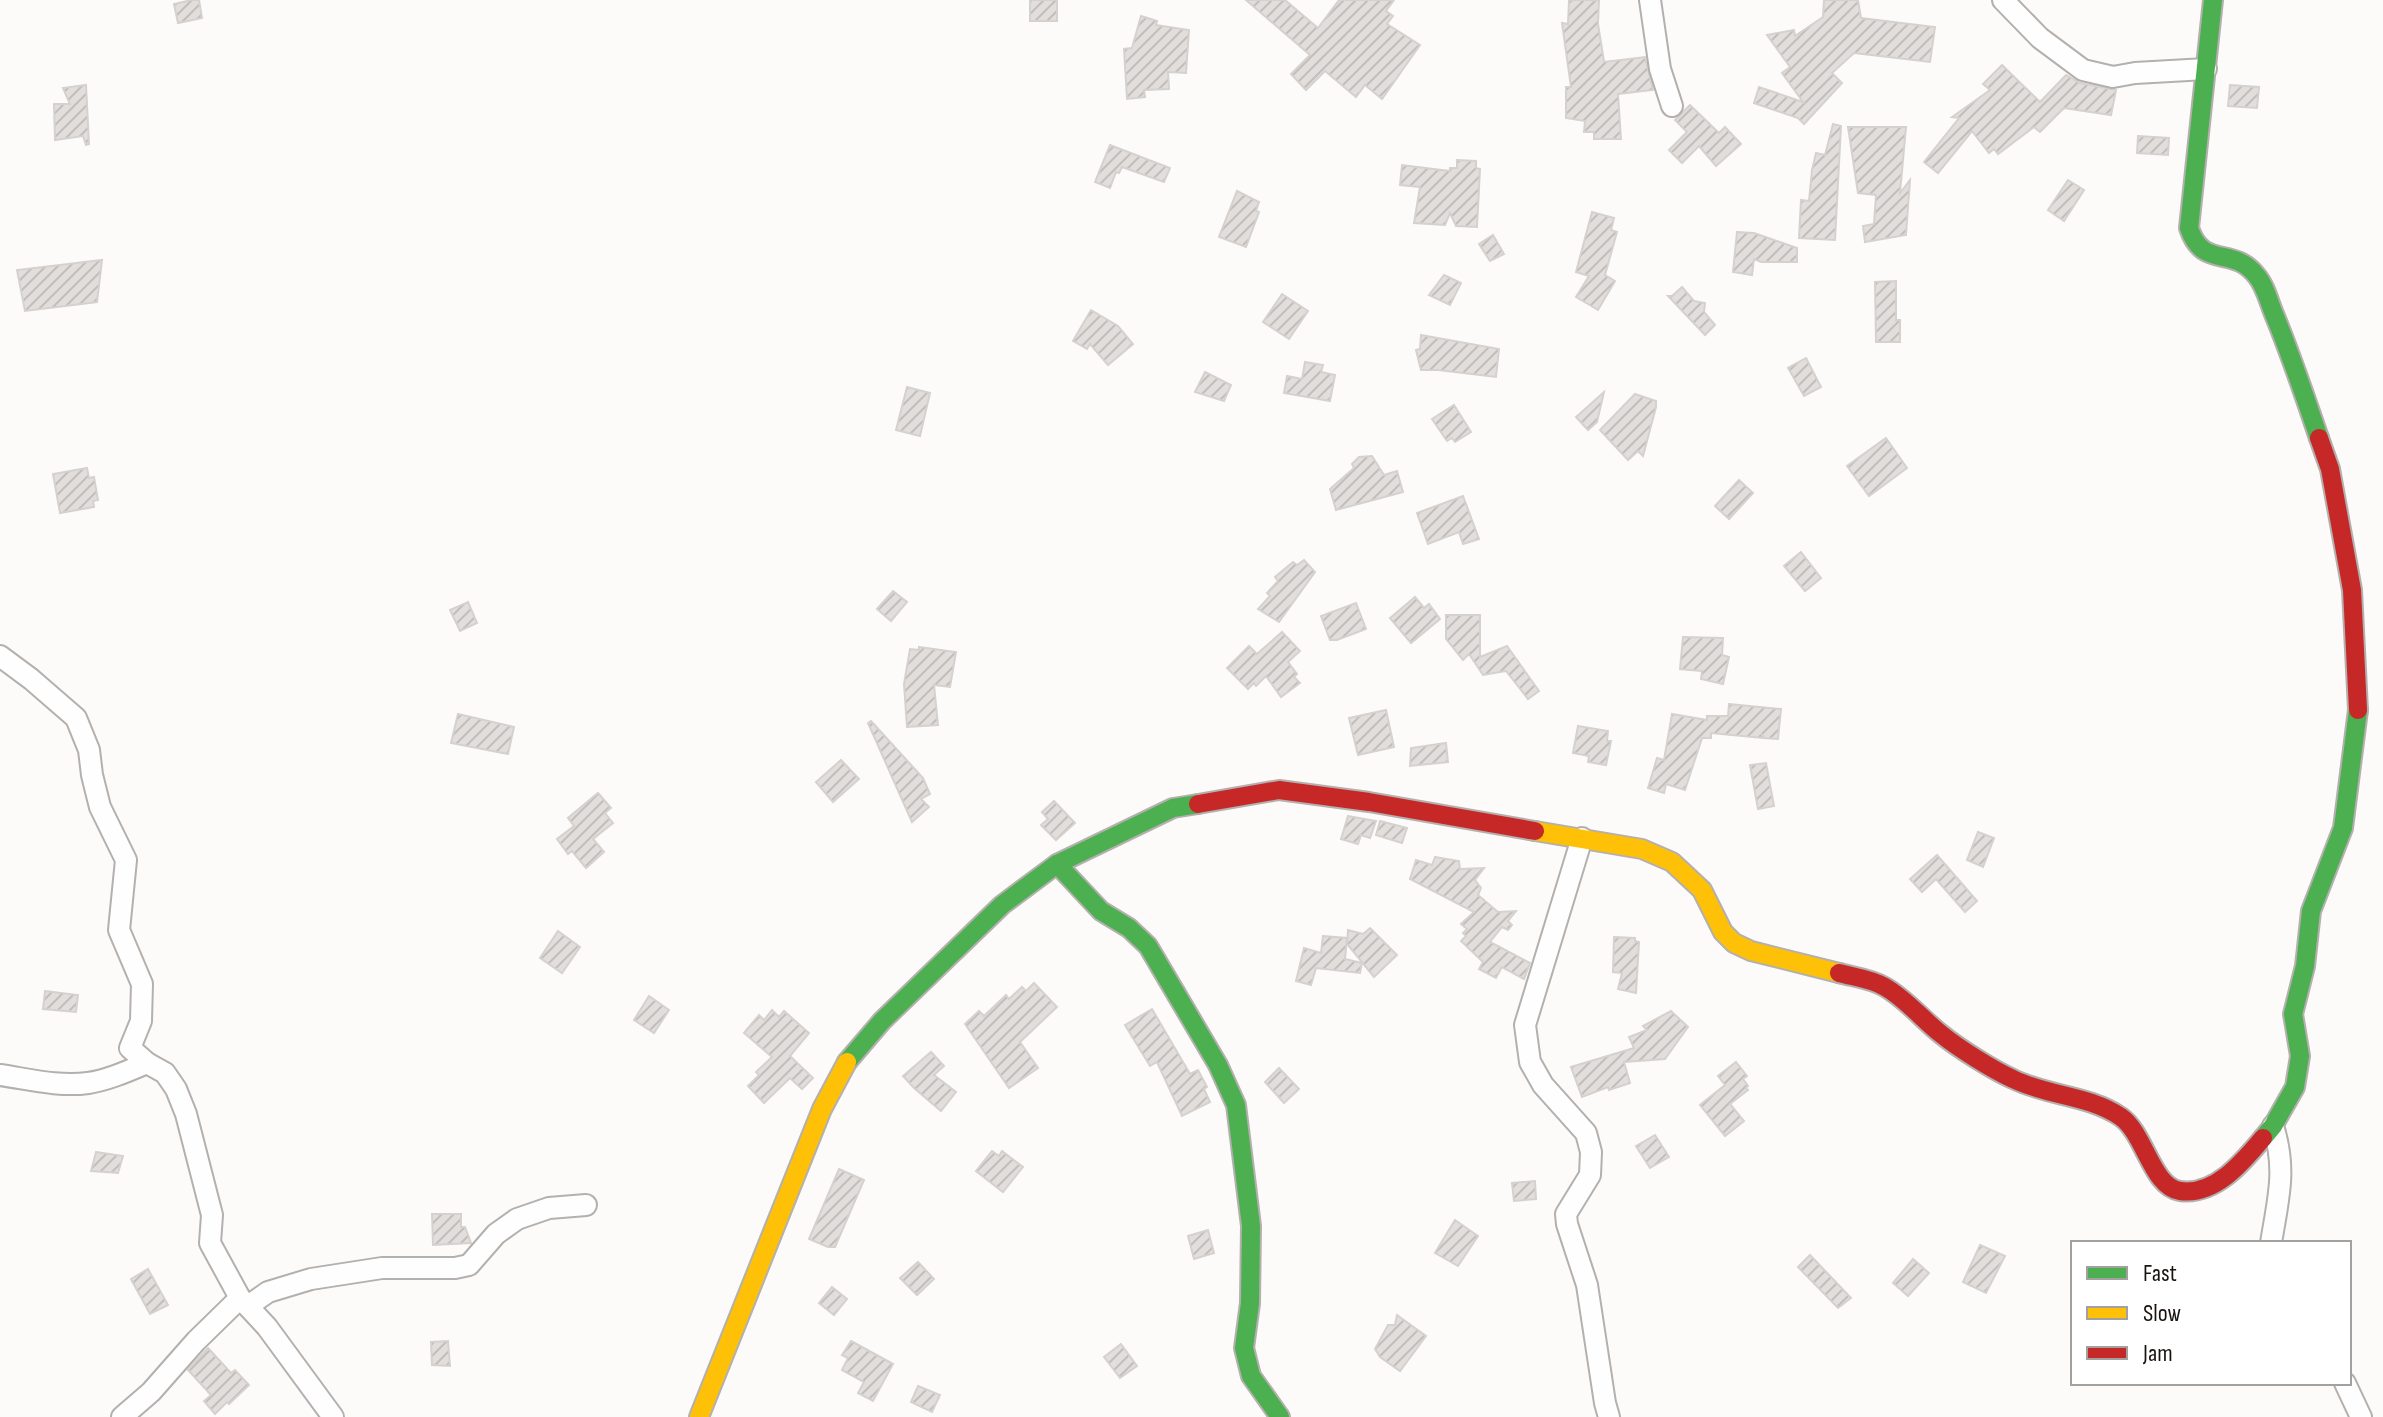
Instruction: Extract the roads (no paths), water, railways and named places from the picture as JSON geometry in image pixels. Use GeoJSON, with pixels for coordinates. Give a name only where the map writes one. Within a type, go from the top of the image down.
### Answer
{"type":"FeatureCollection","features":[{"type":"Feature","properties":{"kind":"street"},"geometry":{"type":"LineString","coordinates":[[1650,0],[1660,69],[1672,106]]}},
{"type":"Feature","properties":{"kind":"street"},"geometry":{"type":"LineString","coordinates":[[2003,0],[2040,38],[2083,70],[2113,77],[2206,69]]}},
{"type":"Feature","properties":{"kind":"street"},"geometry":{"type":"LineString","coordinates":[[699,1417],[822,1109],[847,1062],[882,1021],[1002,905],[1057,864],[1173,808],[1279,790],[1369,802],[1642,849],[1672,862],[1702,890],[1723,932],[1734,943],[1751,951],[1883,985],[1942,1035],[2014,1080],[2105,1108],[2124,1119],[2138,1135],[2163,1183],[2178,1191],[2202,1190],[2239,1167],[2273,1126],[2295,1087],[2300,1056],[2293,1014],[2305,966],[2311,911],[2343,828],[2358,706],[2352,590],[2330,469],[2288,348],[2259,278],[2245,262],[2202,251],[2193,240],[2189,228],[2213,0]]}},
{"type":"Feature","properties":{"kind":"street"},"geometry":{"type":"LineString","coordinates":[[0,656],[76,718],[89,750],[100,807],[126,860],[119,930],[142,984],[141,1021],[130,1048],[165,1073],[176,1089],[186,1114],[212,1215],[210,1243],[244,1302],[276,1339],[333,1417]]}},
{"type":"Feature","properties":{"kind":"street"},"geometry":{"type":"LineString","coordinates":[[1582,838],[1525,1025],[1530,1062],[1543,1085],[1586,1133],[1591,1152],[1590,1175],[1566,1214],[1587,1285],[1609,1417]]}},
{"type":"Feature","properties":{"kind":"street"},"geometry":{"type":"LineString","coordinates":[[1057,864],[1101,911],[1129,928],[1148,946],[1218,1065],[1236,1105],[1251,1226],[1250,1303],[1244,1348],[1251,1376],[1280,1417]]}},
{"type":"Feature","properties":{"kind":"street"},"geometry":{"type":"LineString","coordinates":[[0,1075],[87,1083],[147,1063]]}},
{"type":"Feature","properties":{"kind":"street"},"geometry":{"type":"LineString","coordinates":[[2271,1241],[2282,1173],[2281,1148],[2273,1126]]}},
{"type":"Feature","properties":{"kind":"street"},"geometry":{"type":"LineString","coordinates":[[122,1417],[151,1392],[196,1341],[244,1302],[311,1279],[382,1268],[455,1268],[469,1265],[496,1234],[517,1219],[549,1208],[586,1205]]}},
{"type":"Feature","properties":{"kind":"street"},"geometry":{"type":"LineString","coordinates":[[2346,1385],[2361,1417]]}}]}
